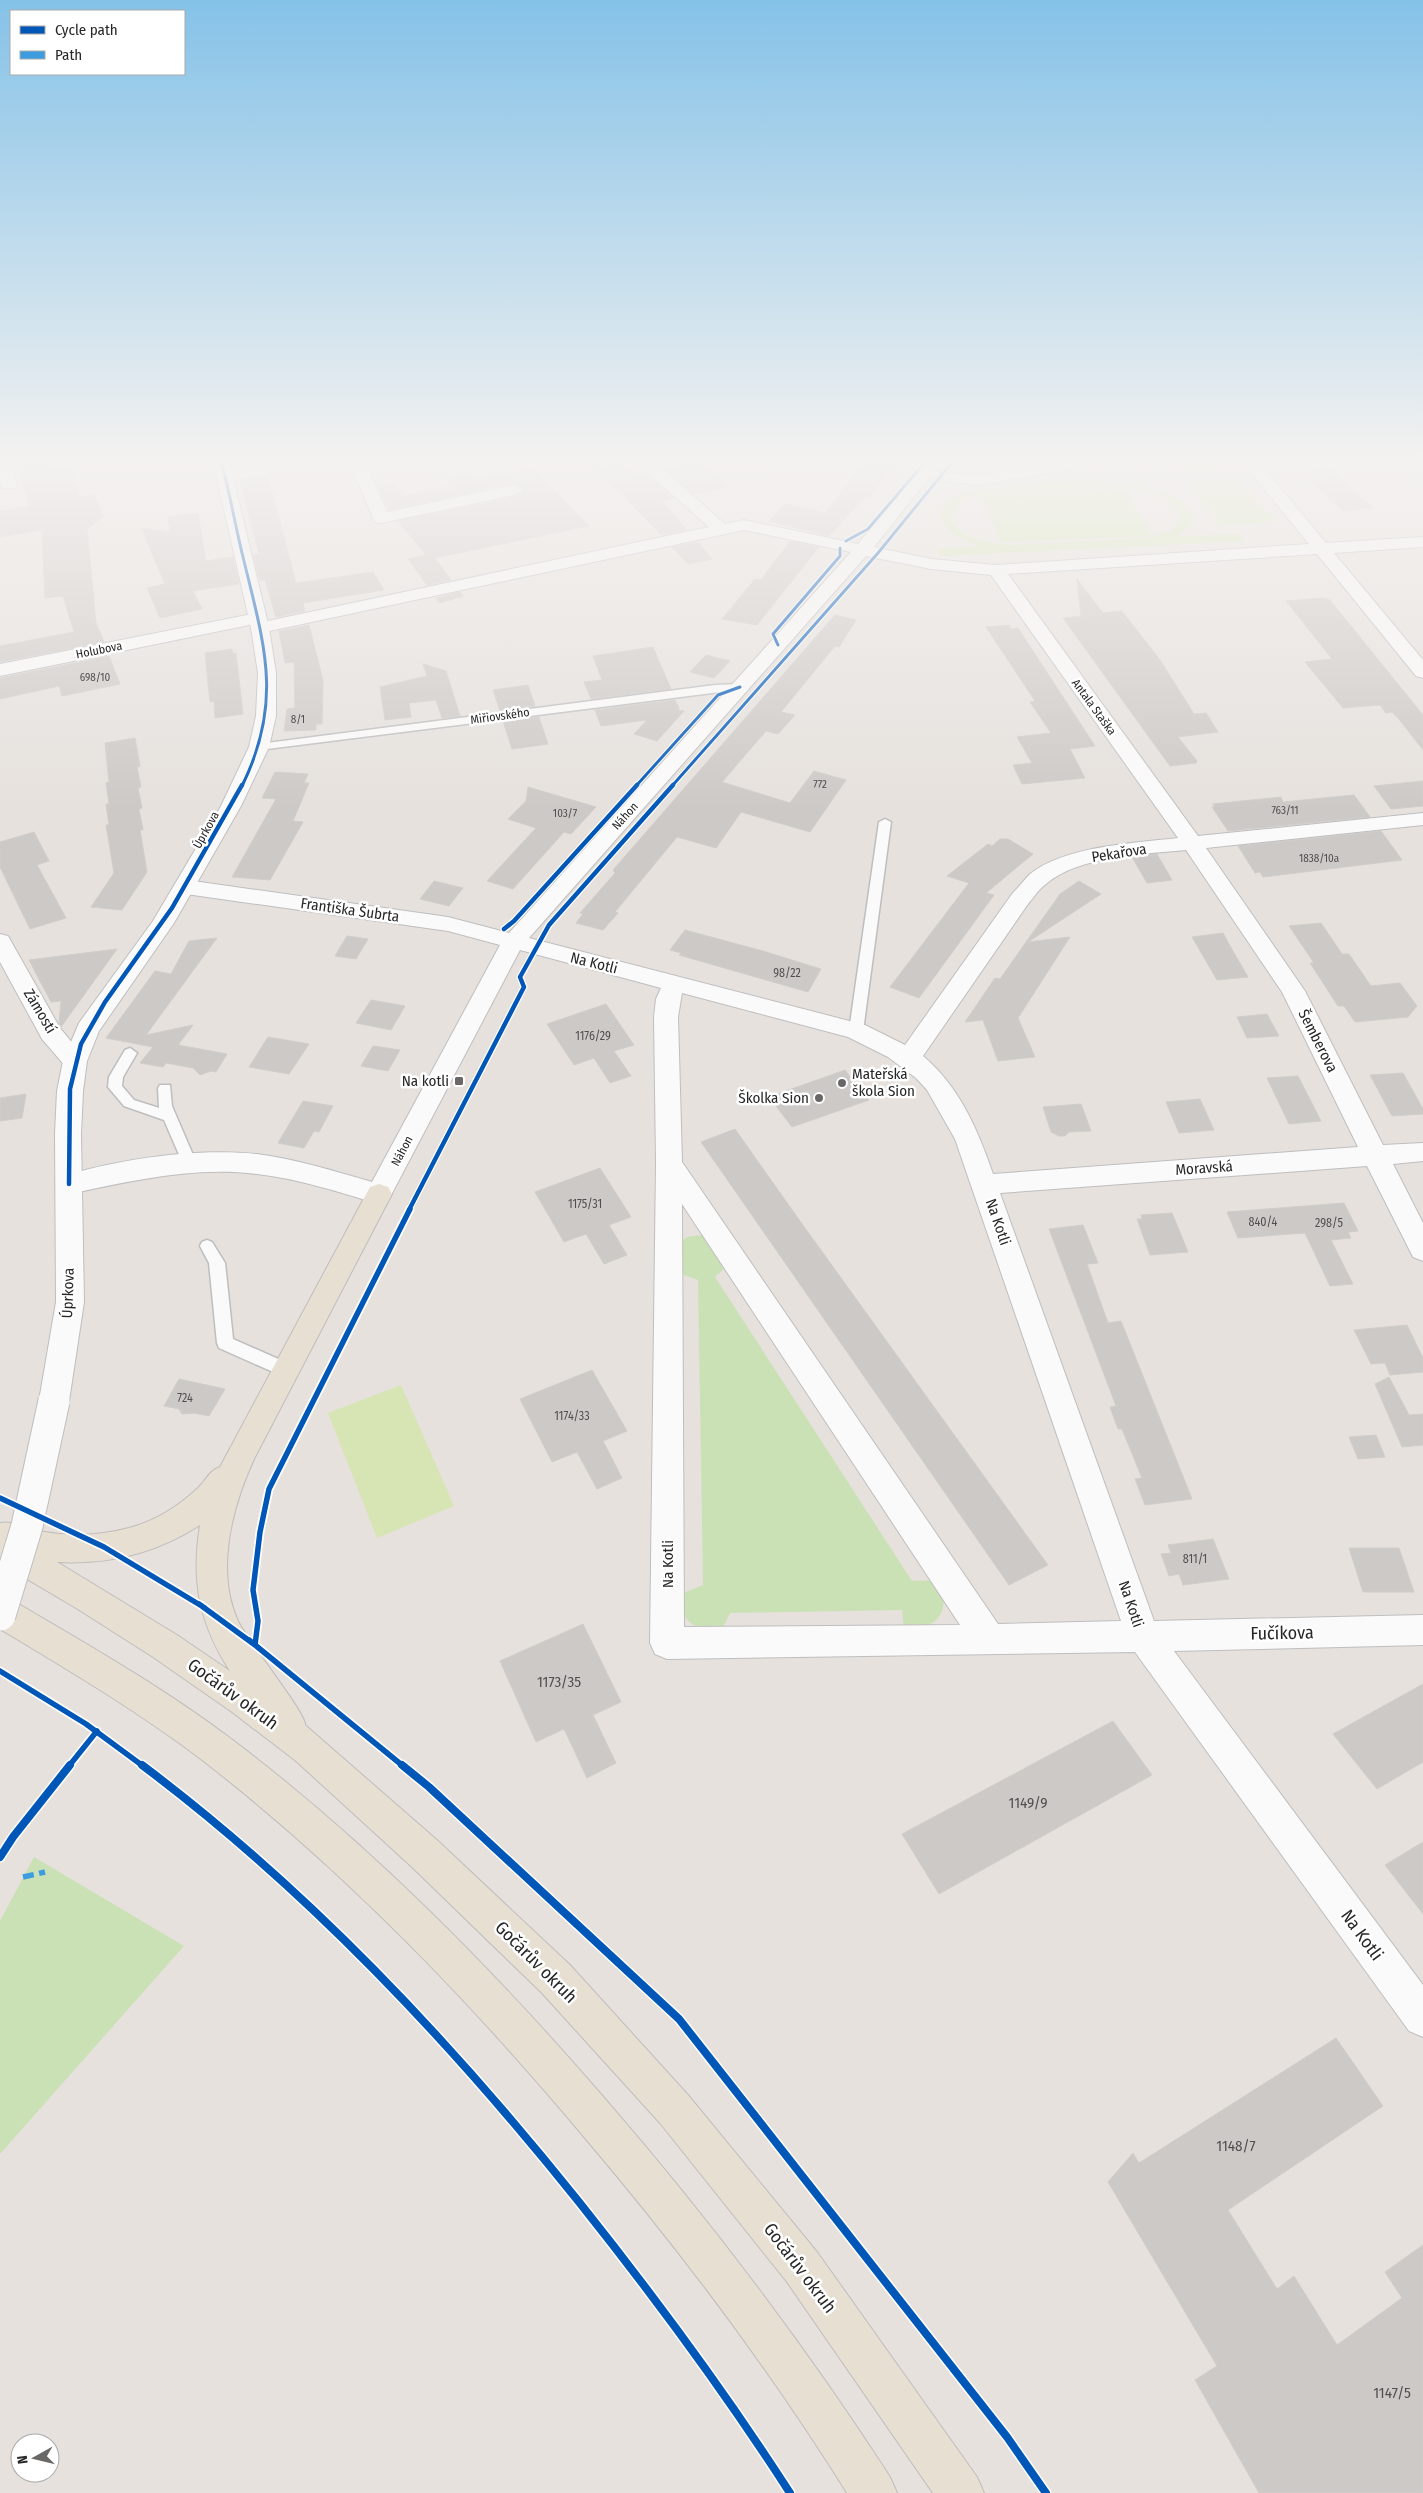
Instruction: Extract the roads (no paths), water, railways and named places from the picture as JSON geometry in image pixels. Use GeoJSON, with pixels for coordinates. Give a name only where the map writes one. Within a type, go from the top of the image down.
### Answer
{"type":"FeatureCollection","features":[{"type":"Feature","properties":{"kind":"main road"},"geometry":{"type":"LineString","coordinates":[[308,1749],[240,1655],[219,1616],[214,1596],[213,1550],[217,1516],[222,1496],[241,1454],[379,1194]]}},
{"type":"Feature","properties":{"kind":"main road"},"geometry":{"type":"LineString","coordinates":[[0,1535],[57,1548],[104,1547],[130,1543],[171,1526],[192,1513],[223,1481],[241,1454]]}},
{"type":"Feature","properties":{"kind":"main road","name":"Gočárův okruh"},"geometry":{"type":"LineString","coordinates":[[0,1546],[88,1597],[165,1646],[244,1700],[308,1749],[425,1854],[556,1979],[674,2109],[802,2267],[961,2493]]}},
{"type":"Feature","properties":{"kind":"main road"},"geometry":{"type":"LineString","coordinates":[[0,1613],[140,1696],[216,1749],[280,1800],[406,1914],[539,2051],[672,2209],[772,2342],[874,2493]]}},
{"type":"Feature","properties":{"kind":"street","name":"Úprkova"},"geometry":{"type":"LineString","coordinates":[[0,1613],[27,1526],[54,1401],[70,1302],[70,1091],[75,1061],[88,1030],[99,1012],[159,929],[186,887],[231,806],[259,747],[268,696],[267,673],[248,577]]}},
{"type":"Feature","properties":{"kind":"street","name":"Holubova"},"geometry":{"type":"LineString","coordinates":[[0,670],[258,623],[483,577]]}},
{"type":"Feature","properties":{"kind":"street","name":"Náhon"},"geometry":{"type":"LineString","coordinates":[[379,1194],[513,942],[838,577]]}},
{"type":"Feature","properties":{"kind":"street","name":"Antala Staška"},"geometry":{"type":"LineString","coordinates":[[1001,577],[1192,844]]}},
{"type":"Feature","properties":{"kind":"street"},"geometry":{"type":"LineString","coordinates":[[1346,577],[1423,672]]}},
{"type":"Feature","properties":{"kind":"street","name":"Pekařova"},"geometry":{"type":"LineString","coordinates":[[909,1058],[1020,899],[1038,879],[1056,868],[1086,857],[1423,819]]}},
{"type":"Feature","properties":{"kind":"street","name":"Šemberova"},"geometry":{"type":"LineString","coordinates":[[1192,844],[1293,991],[1423,1250]]}},
{"type":"Feature","properties":{"kind":"street","name":"Františka Šubrta"},"geometry":{"type":"LineString","coordinates":[[186,887],[448,924],[513,942]]}},
{"type":"Feature","properties":{"kind":"street","name":"Na Kotli"},"geometry":{"type":"LineString","coordinates":[[513,942],[856,1031],[909,1058],[927,1071],[949,1101],[968,1139],[1142,1635],[1423,2017]]}},
{"type":"Feature","properties":{"kind":"street","name":"Zámostí"},"geometry":{"type":"LineString","coordinates":[[3,954],[52,1033],[75,1061]]}},
{"type":"Feature","properties":{"kind":"street","name":"Na Kotli"},"geometry":{"type":"LineString","coordinates":[[674,984],[668,999],[666,1017],[669,1162],[667,1643],[989,1640],[1142,1635]]}},
{"type":"Feature","properties":{"kind":"street","name":"Moravská"},"geometry":{"type":"LineString","coordinates":[[985,1184],[1423,1152]]}},
{"type":"Feature","properties":{"kind":"street"},"geometry":{"type":"LineString","coordinates":[[69,1184],[189,1162],[226,1161],[259,1164],[299,1172],[379,1194]]}},
{"type":"Feature","properties":{"kind":"street"},"geometry":{"type":"LineString","coordinates":[[669,1162],[989,1640]]}},
{"type":"Feature","properties":{"kind":"street","name":"Fučíkova"},"geometry":{"type":"LineString","coordinates":[[1142,1635],[1423,1630]]}},
{"type":"Feature","properties":{"kind":"lane","name":"Miřiovského"},"geometry":{"type":"LineString","coordinates":[[259,747],[715,688],[740,687]]}},
{"type":"Feature","properties":{"kind":"lane"},"geometry":{"type":"LineString","coordinates":[[856,1031],[885,822]]}},
{"type":"Feature","properties":{"kind":"lane"},"geometry":{"type":"LineString","coordinates":[[130,1053],[116,1077],[115,1087],[129,1104],[168,1116]]}},
{"type":"Feature","properties":{"kind":"lane"},"geometry":{"type":"LineString","coordinates":[[165,1088],[165,1106],[168,1116],[189,1162]]}},
{"type":"Feature","properties":{"kind":"lane"},"geometry":{"type":"LineString","coordinates":[[207,1246],[217,1263],[224,1343],[286,1370]]}},
{"type":"Feature","properties":{"kind":"place","name":"Na kotli"},"geometry":{"type":"Point","coordinates":[459,1081]}},
{"type":"Feature","properties":{"kind":"place","name":"Mateřská škola Sion"},"geometry":{"type":"Point","coordinates":[842,1083]}},
{"type":"Feature","properties":{"kind":"place","name":"Školka Sion"},"geometry":{"type":"Point","coordinates":[819,1098]}}]}
